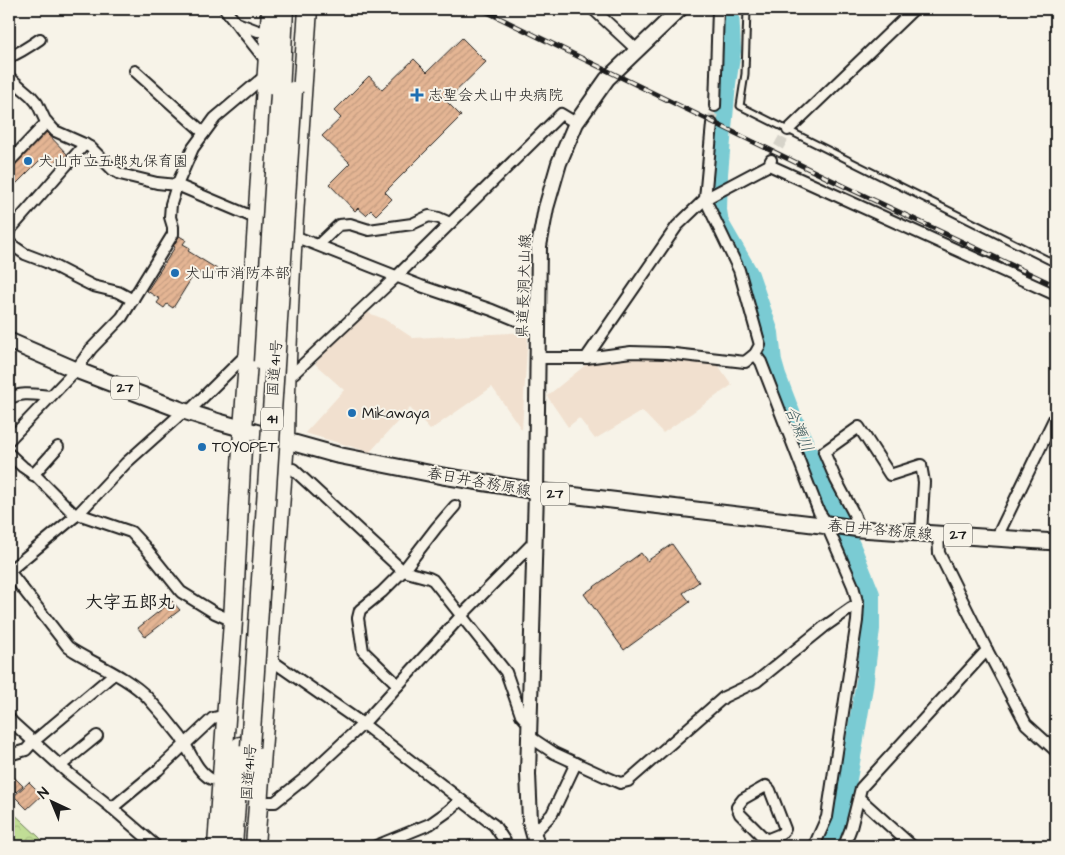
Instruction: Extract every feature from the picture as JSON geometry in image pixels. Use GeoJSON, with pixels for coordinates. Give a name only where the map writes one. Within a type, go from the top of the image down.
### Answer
{"type":"FeatureCollection","features":[{"type":"Feature","properties":{"kind":"highway"},"geometry":{"type":"LineString","coordinates":[[243,429],[271,9]]}},
{"type":"Feature","properties":{"kind":"highway","name":"国道41号"},"geometry":{"type":"LineString","coordinates":[[284,9],[286,92]]}},
{"type":"Feature","properties":{"kind":"highway","name":"国道41号"},"geometry":{"type":"LineString","coordinates":[[244,846],[245,747],[286,92],[298,9]]}},
{"type":"Feature","properties":{"kind":"highway"},"geometry":{"type":"LineString","coordinates":[[254,846],[285,441],[292,236],[308,9]]}},
{"type":"Feature","properties":{"kind":"highway","name":"41"},"geometry":{"type":"LineString","coordinates":[[217,846],[233,621],[243,429]]}},
{"type":"Feature","properties":{"kind":"highway","name":"国道41号"},"geometry":{"type":"LineString","coordinates":[[233,846],[245,747]]}},
{"type":"Feature","properties":{"kind":"main road","name":"県道長洞犬山線"},"geometry":{"type":"LineString","coordinates":[[534,842],[530,821],[528,774],[536,492],[539,246],[546,208],[559,163],[576,123],[607,79],[680,9]]}},
{"type":"Feature","properties":{"kind":"main road","name":"春日井各務原線"},"geometry":{"type":"LineString","coordinates":[[9,341],[76,370],[219,422],[337,455],[443,476],[536,492],[860,529],[1056,542]]}},
{"type":"Feature","properties":{"kind":"street"},"geometry":{"type":"LineString","coordinates":[[9,440],[76,370],[91,349],[122,317],[173,234],[170,210],[177,185],[193,148],[215,118],[266,68],[226,9]]}},
{"type":"Feature","properties":{"kind":"street"},"geometry":{"type":"LineString","coordinates":[[593,9],[637,50]]}},
{"type":"Feature","properties":{"kind":"street"},"geometry":{"type":"LineString","coordinates":[[715,106],[718,9]]}},
{"type":"Feature","properties":{"kind":"street"},"geometry":{"type":"LineString","coordinates":[[788,130],[914,9]]}},
{"type":"Feature","properties":{"kind":"street"},"geometry":{"type":"LineString","coordinates":[[236,23],[258,31],[269,32]]}},
{"type":"Feature","properties":{"kind":"street"},"geometry":{"type":"LineString","coordinates":[[9,57],[40,39]]}},
{"type":"Feature","properties":{"kind":"street"},"geometry":{"type":"LineString","coordinates":[[135,71],[204,133]]}},
{"type":"Feature","properties":{"kind":"street"},"geometry":{"type":"LineString","coordinates":[[9,78],[31,96],[47,122],[55,131],[90,147],[112,170],[120,174],[157,183],[177,185],[257,218],[292,236],[421,286],[492,310],[538,329]]}},
{"type":"Feature","properties":{"kind":"street"},"geometry":{"type":"LineString","coordinates":[[286,374],[294,373],[561,114],[576,123]]}},
{"type":"Feature","properties":{"kind":"street"},"geometry":{"type":"LineString","coordinates":[[9,162],[47,122]]}},
{"type":"Feature","properties":{"kind":"street"},"geometry":{"type":"LineString","coordinates":[[538,358],[586,358],[631,352],[745,362],[755,354],[760,345],[739,270],[705,198],[712,124]]}},
{"type":"Feature","properties":{"kind":"street"},"geometry":{"type":"LineString","coordinates":[[9,231],[85,144]]}},
{"type":"Feature","properties":{"kind":"street"},"geometry":{"type":"LineString","coordinates":[[586,358],[676,226],[705,198],[770,163],[1056,295]]}},
{"type":"Feature","properties":{"kind":"street"},"geometry":{"type":"LineString","coordinates":[[318,245],[340,225],[350,224],[369,230],[412,224],[428,216],[450,223]]}},
{"type":"Feature","properties":{"kind":"street"},"geometry":{"type":"LineString","coordinates":[[9,243],[25,254],[46,262],[93,286],[118,292],[133,300]]}},
{"type":"Feature","properties":{"kind":"street"},"geometry":{"type":"LineString","coordinates":[[211,779],[200,770],[181,739],[147,697],[140,690],[68,647],[9,571],[77,515],[126,463],[186,411],[249,352]]}},
{"type":"Feature","properties":{"kind":"street"},"geometry":{"type":"LineString","coordinates":[[755,354],[761,362],[819,512],[827,525],[853,586],[858,605],[827,818],[814,846]]}},
{"type":"Feature","properties":{"kind":"street"},"geometry":{"type":"LineString","coordinates":[[9,399],[22,394],[51,396]]}},
{"type":"Feature","properties":{"kind":"street"},"geometry":{"type":"LineString","coordinates":[[998,537],[1056,415]]}},
{"type":"Feature","properties":{"kind":"street"},"geometry":{"type":"LineString","coordinates":[[860,529],[824,452],[859,427],[890,475],[921,465],[924,482],[921,533]]}},
{"type":"Feature","properties":{"kind":"street"},"geometry":{"type":"LineString","coordinates":[[33,474],[58,447]]}},
{"type":"Feature","properties":{"kind":"street"},"geometry":{"type":"LineString","coordinates":[[9,454],[77,515],[131,532],[181,592],[233,621]]}},
{"type":"Feature","properties":{"kind":"street"},"geometry":{"type":"LineString","coordinates":[[294,469],[403,571],[433,580],[506,672],[521,715],[530,731],[554,753],[620,783],[628,781],[724,697],[756,682],[824,627],[858,605]]}},
{"type":"Feature","properties":{"kind":"street"},"geometry":{"type":"LineString","coordinates":[[398,686],[362,651],[358,618],[360,610],[403,571],[455,506]]}},
{"type":"Feature","properties":{"kind":"street"},"geometry":{"type":"LineString","coordinates":[[938,534],[939,553],[1026,724],[1056,751]]}},
{"type":"Feature","properties":{"kind":"street"},"geometry":{"type":"LineString","coordinates":[[269,802],[275,802],[304,779],[363,724],[462,616],[534,542]]}},
{"type":"Feature","properties":{"kind":"street"},"geometry":{"type":"LineString","coordinates":[[844,846],[852,828],[861,788],[987,650]]}},
{"type":"Feature","properties":{"kind":"street"},"geometry":{"type":"LineString","coordinates":[[268,658],[363,724],[494,825],[508,846]]}},
{"type":"Feature","properties":{"kind":"street"},"geometry":{"type":"LineString","coordinates":[[9,755],[26,750],[114,674]]}},
{"type":"Feature","properties":{"kind":"street"},"geometry":{"type":"LineString","coordinates":[[112,808],[158,770],[213,718],[226,715]]}},
{"type":"Feature","properties":{"kind":"street"},"geometry":{"type":"LineString","coordinates":[[9,718],[60,766],[156,846]]}},
{"type":"Feature","properties":{"kind":"street"},"geometry":{"type":"LineString","coordinates":[[60,766],[97,736]]}},
{"type":"Feature","properties":{"kind":"street"},"geometry":{"type":"LineString","coordinates":[[534,842],[552,814],[576,763]]}},
{"type":"Feature","properties":{"kind":"street"},"geometry":{"type":"LineString","coordinates":[[766,786],[770,790],[785,830],[769,843],[740,814],[736,807],[743,799],[766,786]]}},
{"type":"Feature","properties":{"kind":"street"},"geometry":{"type":"LineString","coordinates":[[859,798],[912,846]]}},
{"type":"Feature","properties":{"kind":"street"},"geometry":{"type":"LineString","coordinates":[[376,846],[430,824],[460,800]]}},
{"type":"Feature","properties":{"kind":"lane"},"geometry":{"type":"LineString","coordinates":[[748,9],[745,74],[740,106],[1056,264]]}},
{"type":"Feature","properties":{"kind":"shaded area","name":"Mikawaya"},"geometry":{"type":"Polygon","coordinates":[[[366,312],[384,319],[413,338],[528,332],[522,430],[492,387],[430,430],[410,408],[370,452],[305,433],[344,390],[315,364],[336,339],[366,312]]]}},
{"type":"Feature","properties":{"kind":"shaded area"},"geometry":{"type":"Polygon","coordinates":[[[631,357],[713,358],[732,385],[663,433],[642,411],[595,439],[579,418],[568,427],[547,396],[588,363],[631,357]]]}},
{"type":"Feature","properties":{"kind":"green space"},"geometry":{"type":"Polygon","coordinates":[[[9,809],[39,837],[47,846],[9,846],[9,809]]]}},
{"type":"Feature","properties":{"kind":"building"},"geometry":{"type":"Polygon","coordinates":[[[462,38],[486,62],[446,101],[461,116],[385,192],[392,199],[376,215],[371,210],[366,215],[358,208],[355,211],[329,184],[350,163],[322,136],[341,118],[334,111],[369,76],[382,90],[414,59],[427,72],[462,38]]]}},
{"type":"Feature","properties":{"kind":"building","name":"犬山市立五郎丸保育園"},"geometry":{"type":"Polygon","coordinates":[[[46,132],[68,155],[72,154],[64,163],[58,158],[52,164],[44,156],[9,191],[9,170],[46,132]]]}},
{"type":"Feature","properties":{"kind":"building"},"geometry":{"type":"Polygon","coordinates":[[[9,205],[18,214],[9,224],[9,205]]]}},
{"type":"Feature","properties":{"kind":"building"},"geometry":{"type":"Polygon","coordinates":[[[176,234],[186,240],[183,244],[190,248],[188,251],[217,269],[211,280],[196,271],[173,308],[167,304],[164,308],[157,303],[160,299],[147,291],[175,247],[170,244],[176,234]]]}},
{"type":"Feature","properties":{"kind":"building"},"geometry":{"type":"Polygon","coordinates":[[[672,544],[699,582],[683,593],[690,602],[624,650],[584,594],[641,553],[647,561],[672,544]]]}},
{"type":"Feature","properties":{"kind":"building"},"geometry":{"type":"Polygon","coordinates":[[[172,601],[180,610],[145,637],[138,628],[172,601]]]}},
{"type":"Feature","properties":{"kind":"building"},"geometry":{"type":"Polygon","coordinates":[[[14,777],[23,786],[16,792],[9,784],[14,777]]]}},
{"type":"Feature","properties":{"kind":"building"},"geometry":{"type":"Polygon","coordinates":[[[29,782],[42,795],[27,809],[14,796],[29,782]]]}},
{"type":"Feature","properties":{"kind":"waterway","name":"合瀬川"},"geometry":{"type":"LineString","coordinates":[[730,9],[732,51],[727,84],[719,174],[718,210],[720,223],[750,275],[770,333],[773,362],[777,376],[792,415],[852,547],[871,594],[871,629],[864,687],[843,808],[829,846]]}},
{"type":"Feature","properties":{"kind":"tunnel"},"geometry":{"type":"LineString","coordinates":[[712,124],[715,106]]}},
{"type":"Feature","properties":{"kind":"tunnel"},"geometry":{"type":"LineString","coordinates":[[771,160],[788,130]]}},
{"type":"Feature","properties":{"kind":"railway"},"geometry":{"type":"LineString","coordinates":[[481,9],[848,188],[1056,286]]}},
{"type":"Feature","properties":{"kind":"place","name":"志聖会犬山中央病院"},"geometry":{"type":"Point","coordinates":[417,95]}},
{"type":"Feature","properties":{"kind":"place","name":"犬山市立五郎丸保育園"},"geometry":{"type":"Point","coordinates":[28,161]}},
{"type":"Feature","properties":{"kind":"place","name":"犬山市消防本部"},"geometry":{"type":"Point","coordinates":[175,273]}},
{"type":"Feature","properties":{"kind":"place","name":"Mikawaya"},"geometry":{"type":"Point","coordinates":[352,413]}},
{"type":"Feature","properties":{"kind":"place","name":"TOYOPET"},"geometry":{"type":"Point","coordinates":[202,447]}},
{"type":"Feature","properties":{"kind":"district","name":"大字五郎丸"},"geometry":{"type":"Point","coordinates":[130,602]}}]}
